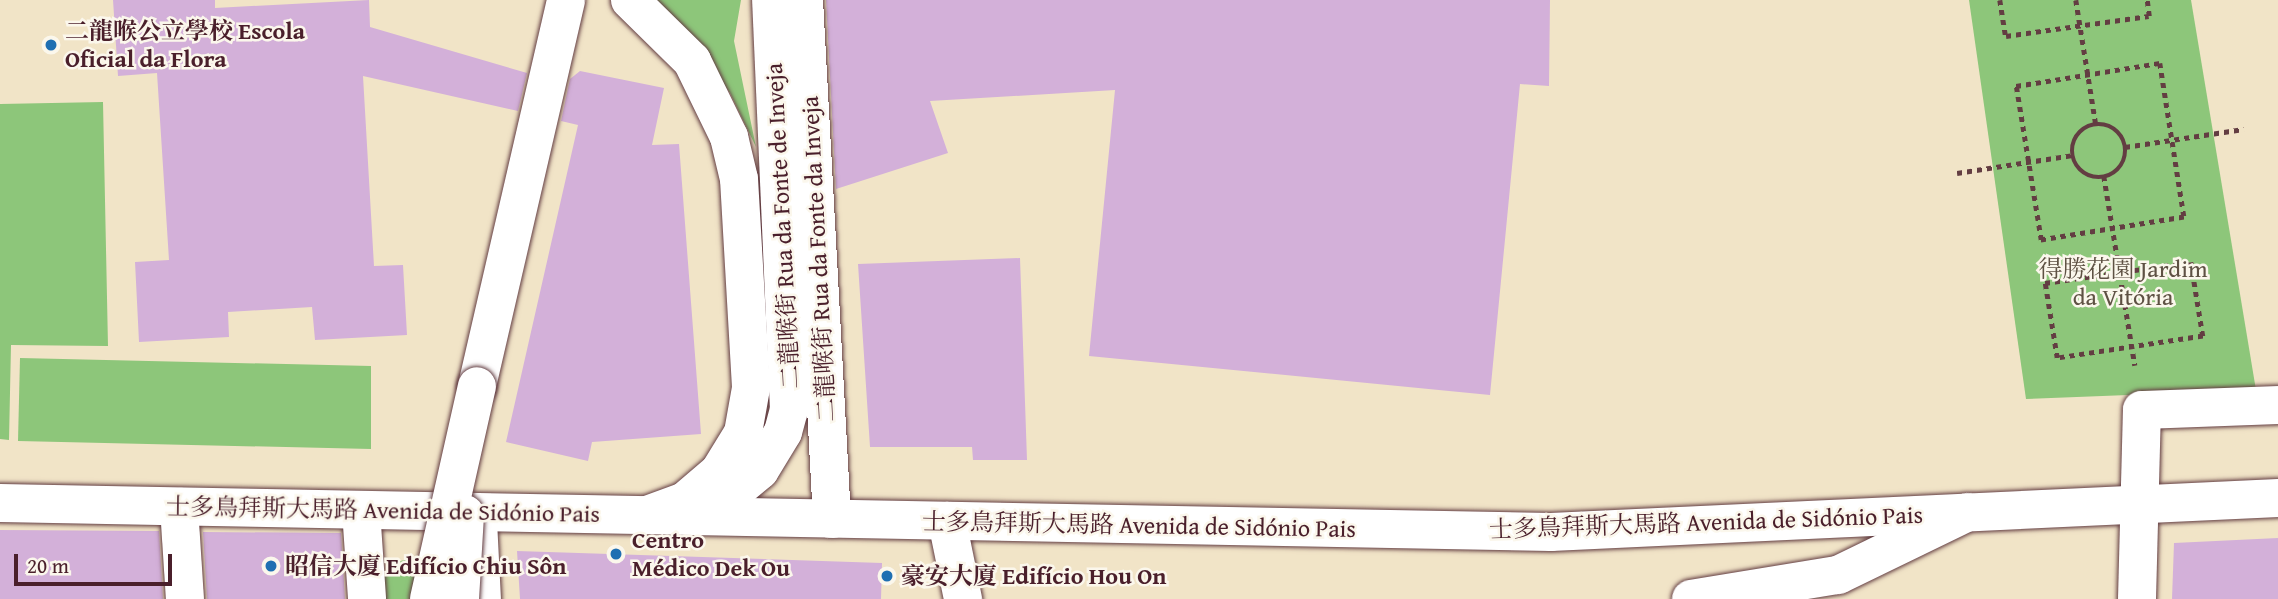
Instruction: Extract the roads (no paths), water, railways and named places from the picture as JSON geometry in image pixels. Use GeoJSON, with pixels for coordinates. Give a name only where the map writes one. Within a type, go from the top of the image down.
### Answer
{"type":"FeatureCollection","features":[{"type":"Feature","properties":{"kind":"main road"},"geometry":{"type":"LineString","coordinates":[[429,599],[566,0]]}},
{"type":"Feature","properties":{"kind":"main road"},"geometry":{"type":"LineString","coordinates":[[630,0],[692,61],[729,137],[739,179],[751,388],[743,433],[719,472],[685,501],[660,516]]}},
{"type":"Feature","properties":{"kind":"main road","name":"二龍喉街 Rua da Fonte de Inveja"},"geometry":{"type":"LineString","coordinates":[[660,516],[705,509],[743,486],[774,448],[789,410],[771,0]]}},
{"type":"Feature","properties":{"kind":"main road","name":"二龍喉街 Rua da Fonte da Inveja"},"geometry":{"type":"LineString","coordinates":[[804,0],[832,519]]}},
{"type":"Feature","properties":{"kind":"main road"},"geometry":{"type":"LineString","coordinates":[[460,599],[477,386]]}},
{"type":"Feature","properties":{"kind":"main road"},"geometry":{"type":"LineString","coordinates":[[2137,599],[2142,410],[2278,405]]}},
{"type":"Feature","properties":{"kind":"main road","name":"士多鳥拜斯大馬路 Avenida de Sidónio Pais"},"geometry":{"type":"LineString","coordinates":[[0,503],[1551,532],[2278,498]]}},
{"type":"Feature","properties":{"kind":"main road"},"geometry":{"type":"LineString","coordinates":[[179,506],[185,599]]}},
{"type":"Feature","properties":{"kind":"main road"},"geometry":{"type":"LineString","coordinates":[[361,510],[367,599]]}},
{"type":"Feature","properties":{"kind":"main road"},"geometry":{"type":"LineString","coordinates":[[477,512],[482,599]]}},
{"type":"Feature","properties":{"kind":"main road"},"geometry":{"type":"LineString","coordinates":[[1691,599],[1838,575],[1968,512]]}},
{"type":"Feature","properties":{"kind":"main road"},"geometry":{"type":"LineString","coordinates":[[947,521],[963,599]]}},
{"type":"Feature","properties":{"kind":"place","name":"二龍喉公立學校 Escola Oficial da Flora"},"geometry":{"type":"Point","coordinates":[51,45]}},
{"type":"Feature","properties":{"kind":"place","name":"Centro Médico Dek Ou"},"geometry":{"type":"Point","coordinates":[616,554]}},
{"type":"Feature","properties":{"kind":"place","name":"昭信大廈 Edifício Chiu Sôn"},"geometry":{"type":"Point","coordinates":[271,566]}},
{"type":"Feature","properties":{"kind":"place","name":"豪安大廈 Edifício Hou On"},"geometry":{"type":"Point","coordinates":[887,576]}},
{"type":"Feature","properties":{"kind":"park label","name":"得勝花園 Jardim da Vitória"},"geometry":{"type":"Point","coordinates":[2123,283]}}]}
